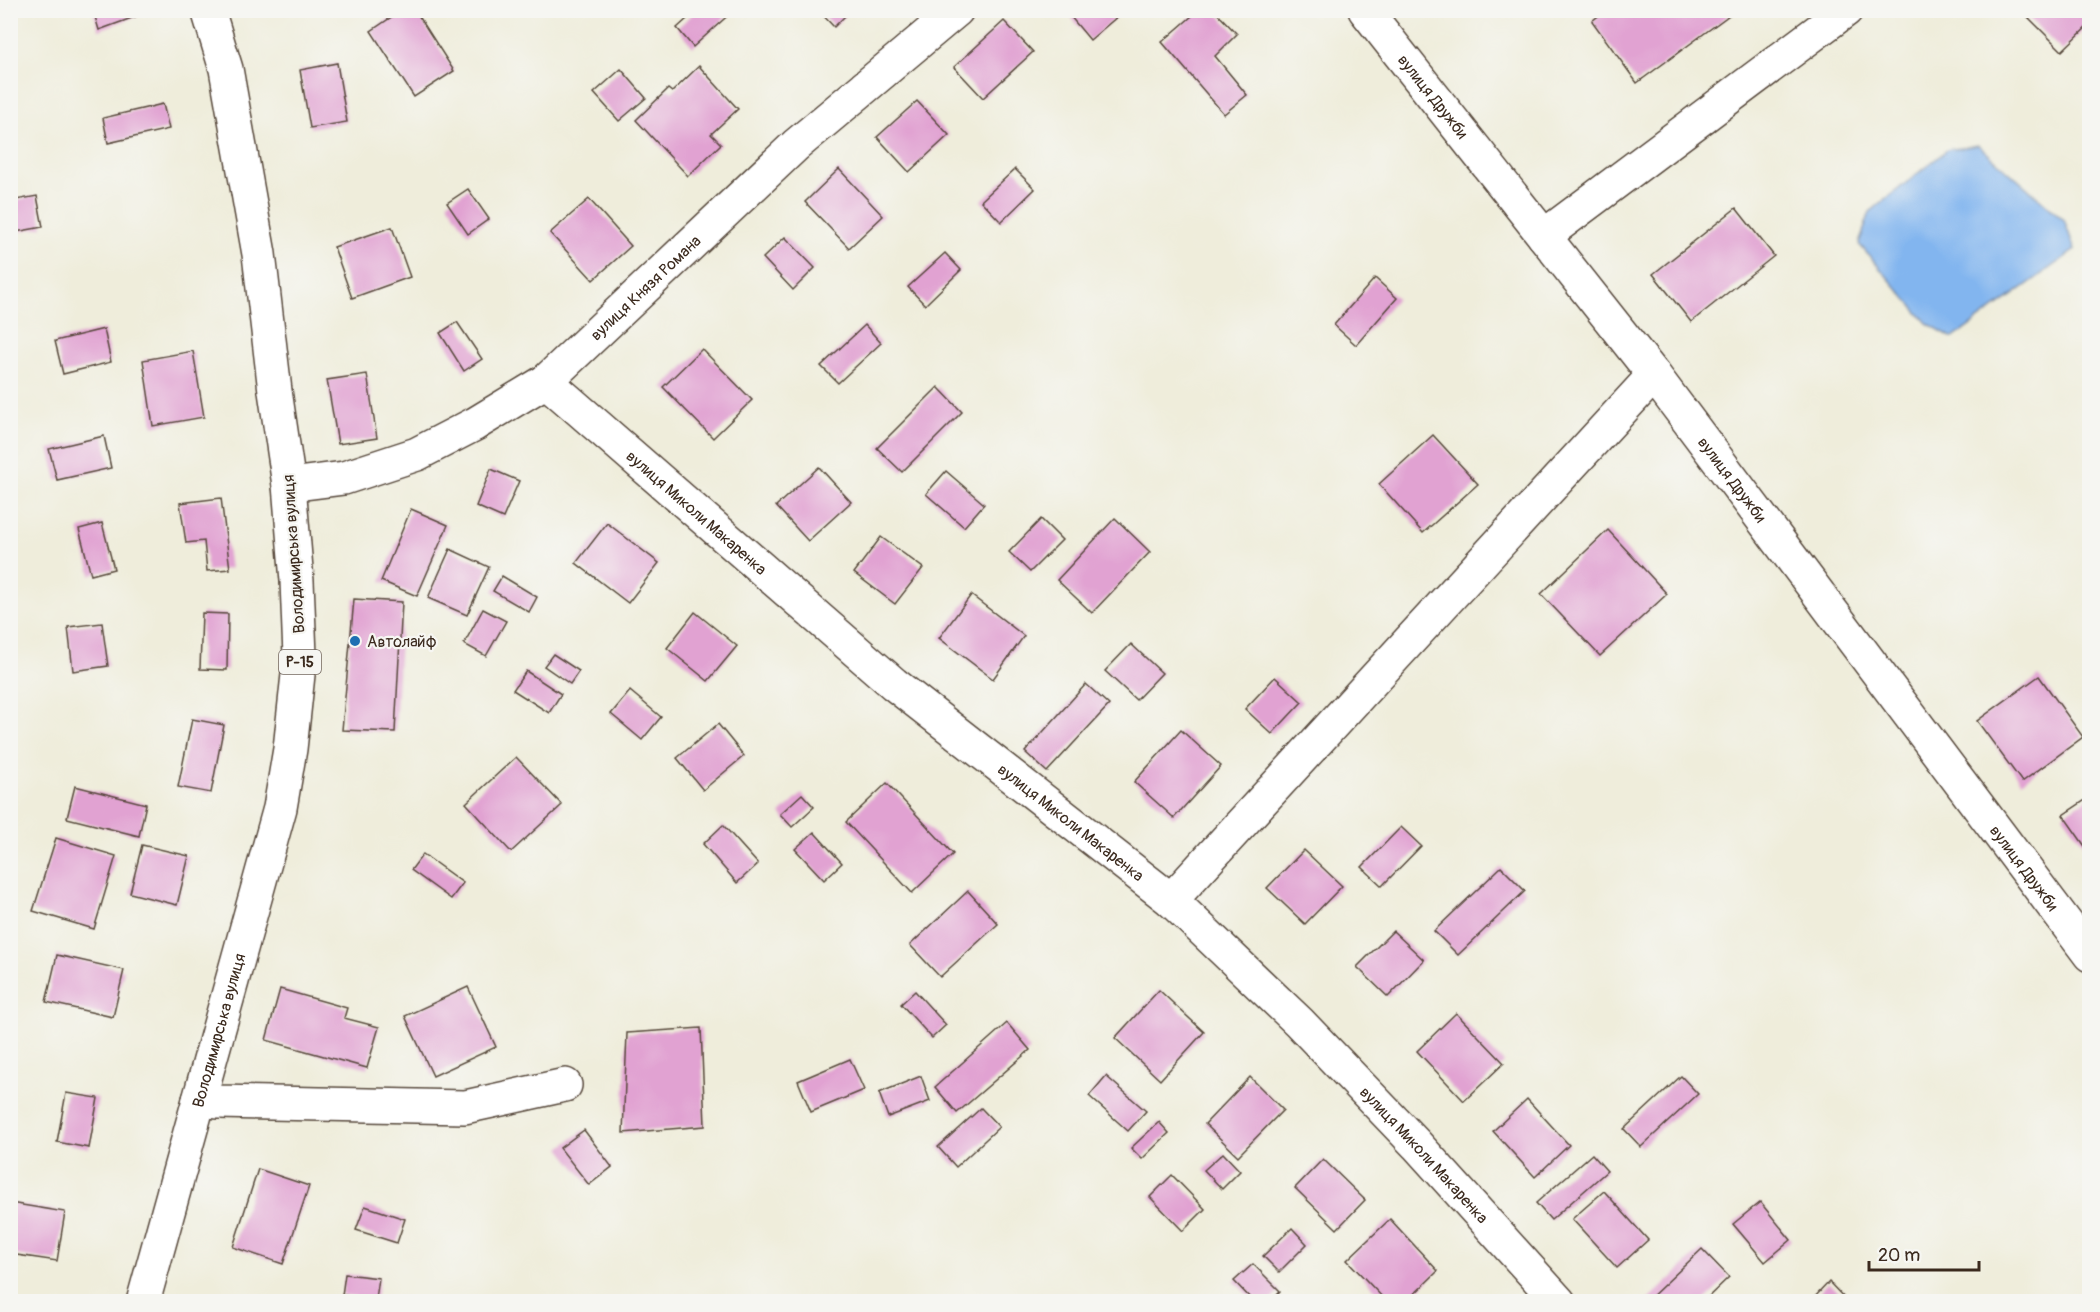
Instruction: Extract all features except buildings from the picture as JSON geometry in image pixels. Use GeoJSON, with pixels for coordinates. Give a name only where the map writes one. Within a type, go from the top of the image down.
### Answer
{"type":"FeatureCollection","features":[{"type":"Feature","properties":{"kind":"street","name":"Володимирська вулиця"},"geometry":{"type":"LineString","coordinates":[[143,1302],[280,808],[290,749],[300,656],[290,485],[275,391],[259,254],[226,69],[208,10]]}},
{"type":"Feature","properties":{"kind":"street","name":"вулиця Князя Романа"},"geometry":{"type":"LineString","coordinates":[[290,485],[344,478],[417,454],[475,424],[546,381],[796,145],[957,10]]}},
{"type":"Feature","properties":{"kind":"street","name":"вулиця Дружби"},"geometry":{"type":"LineString","coordinates":[[1365,10],[1654,375],[2090,955]]}},
{"type":"Feature","properties":{"kind":"street"},"geometry":{"type":"LineString","coordinates":[[1544,236],[1846,10]]}},
{"type":"Feature","properties":{"kind":"street"},"geometry":{"type":"LineString","coordinates":[[1171,900],[1654,375]]}},
{"type":"Feature","properties":{"kind":"street","name":"вулиця Миколи Макаренка"},"geometry":{"type":"LineString","coordinates":[[546,381],[894,684],[1171,900],[1299,1022],[1417,1145],[1559,1302]]}},
{"type":"Feature","properties":{"kind":"street"},"geometry":{"type":"LineString","coordinates":[[199,1100],[465,1107],[565,1085]]}},
{"type":"Feature","properties":{"kind":"water"},"geometry":{"type":"Polygon","coordinates":[[[1978,145],[2064,220],[2075,250],[1953,338],[1927,323],[1859,244],[1870,212],[1947,150],[1978,145]]]}},
{"type":"Feature","properties":{"kind":"place","name":"Автолайф"},"geometry":{"type":"Point","coordinates":[355,641]}}]}
